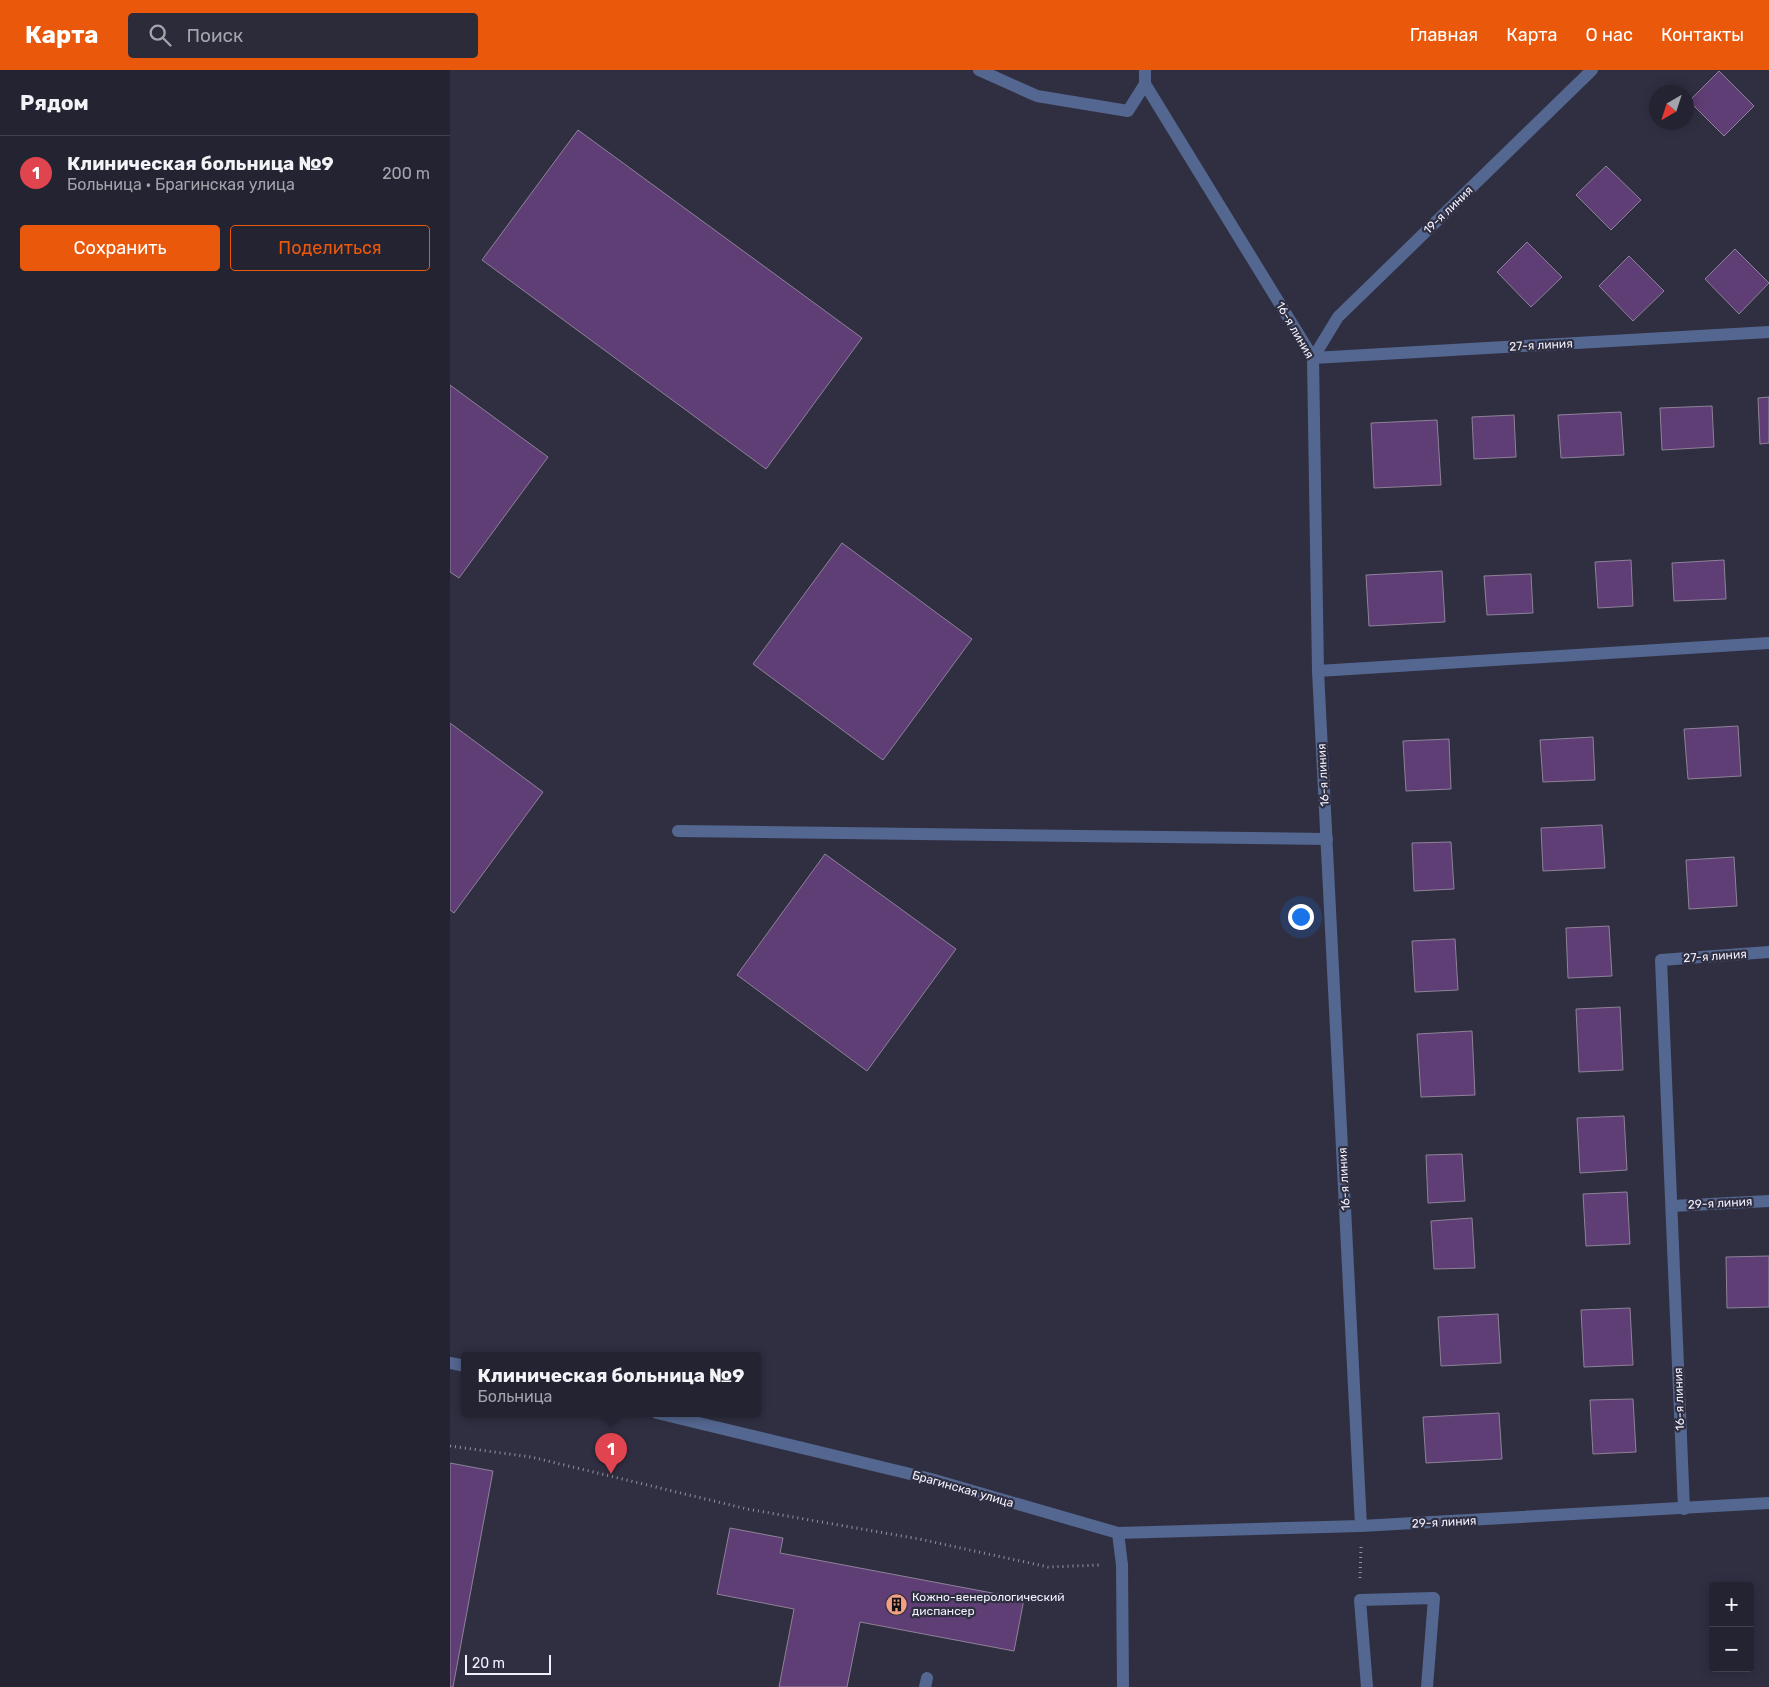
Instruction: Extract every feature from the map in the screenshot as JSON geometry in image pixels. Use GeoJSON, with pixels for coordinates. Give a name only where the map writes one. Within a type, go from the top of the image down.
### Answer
{"type":"FeatureCollection","features":[{"type":"Feature","properties":{"kind":"street"},"geometry":{"type":"LineString","coordinates":[[979,70],[1037,96],[1128,111],[1145,84],[1145,70]]}},
{"type":"Feature","properties":{"kind":"street","name":"19-я линия"},"geometry":{"type":"LineString","coordinates":[[1313,358],[1338,317],[1592,70]]}},
{"type":"Feature","properties":{"kind":"street","name":"16-я линия"},"geometry":{"type":"LineString","coordinates":[[1145,84],[1313,358],[1318,672],[1361,1526]]}},
{"type":"Feature","properties":{"kind":"street","name":"27-я линия"},"geometry":{"type":"LineString","coordinates":[[1313,358],[1769,332]]}},
{"type":"Feature","properties":{"kind":"street"},"geometry":{"type":"LineString","coordinates":[[1318,672],[1769,643]]}},
{"type":"Feature","properties":{"kind":"street"},"geometry":{"type":"LineString","coordinates":[[678,831],[1326,839]]}},
{"type":"Feature","properties":{"kind":"street","name":"27-я линия"},"geometry":{"type":"LineString","coordinates":[[1661,960],[1769,952]]}},
{"type":"Feature","properties":{"kind":"street","name":"16-я линия"},"geometry":{"type":"LineString","coordinates":[[1661,960],[1684,1509]]}},
{"type":"Feature","properties":{"kind":"street","name":"29-я линия"},"geometry":{"type":"LineString","coordinates":[[1672,1206],[1769,1201]]}},
{"type":"Feature","properties":{"kind":"street","name":"Брагинская улица"},"geometry":{"type":"LineString","coordinates":[[674,1417],[931,1479],[1118,1533]]}},
{"type":"Feature","properties":{"kind":"street","name":"29-я линия"},"geometry":{"type":"LineString","coordinates":[[1118,1533],[1361,1526],[1769,1503]]}},
{"type":"Feature","properties":{"kind":"street"},"geometry":{"type":"LineString","coordinates":[[1118,1533],[1122,1565],[1123,1687]]}},
{"type":"Feature","properties":{"kind":"street"},"geometry":{"type":"LineString","coordinates":[[1367,1687],[1360,1600],[1434,1598],[1427,1687]]}},
{"type":"Feature","properties":{"kind":"path"},"geometry":{"type":"LineString","coordinates":[[450,1446],[531,1457],[747,1509],[919,1539],[1048,1567],[1122,1565]]}},
{"type":"Feature","properties":{"kind":"path"},"geometry":{"type":"LineString","coordinates":[[1360,1600],[1361,1526]]}},
{"type":"Feature","properties":{"kind":"building"},"geometry":{"type":"Polygon","coordinates":[[[1719,71],[1754,106],[1724,136],[1694,106],[1694,96],[1719,71]]]}},
{"type":"Feature","properties":{"kind":"building"},"geometry":{"type":"Polygon","coordinates":[[[578,130],[862,338],[766,469],[482,260],[578,130]]]}},
{"type":"Feature","properties":{"kind":"building"},"geometry":{"type":"Polygon","coordinates":[[[1606,166],[1641,200],[1611,230],[1576,195],[1606,166]]]}},
{"type":"Feature","properties":{"kind":"building"},"geometry":{"type":"Polygon","coordinates":[[[1527,242],[1562,277],[1531,307],[1497,272],[1527,242]]]}},
{"type":"Feature","properties":{"kind":"building"},"geometry":{"type":"Polygon","coordinates":[[[1735,249],[1769,283],[1739,314],[1705,279],[1735,249]]]}},
{"type":"Feature","properties":{"kind":"building"},"geometry":{"type":"Polygon","coordinates":[[[1629,256],[1664,291],[1633,321],[1599,286],[1629,256]]]}},
{"type":"Feature","properties":{"kind":"building"},"geometry":{"type":"Polygon","coordinates":[[[450,385],[548,457],[459,578],[450,572],[450,385]]]}},
{"type":"Feature","properties":{"kind":"building"},"geometry":{"type":"Polygon","coordinates":[[[1769,397],[1769,443],[1760,444],[1758,398],[1769,397]]]}},
{"type":"Feature","properties":{"kind":"building"},"geometry":{"type":"Polygon","coordinates":[[[1712,406],[1714,447],[1662,450],[1660,408],[1712,406]]]}},
{"type":"Feature","properties":{"kind":"building"},"geometry":{"type":"Polygon","coordinates":[[[1621,412],[1624,455],[1561,458],[1558,415],[1621,412]]]}},
{"type":"Feature","properties":{"kind":"building"},"geometry":{"type":"Polygon","coordinates":[[[1514,415],[1516,457],[1474,459],[1472,417],[1514,415]]]}},
{"type":"Feature","properties":{"kind":"building"},"geometry":{"type":"Polygon","coordinates":[[[1437,420],[1441,485],[1374,488],[1371,423],[1437,420]]]}},
{"type":"Feature","properties":{"kind":"building"},"geometry":{"type":"Polygon","coordinates":[[[842,543],[972,639],[883,760],[753,664],[842,543]]]}},
{"type":"Feature","properties":{"kind":"building"},"geometry":{"type":"Polygon","coordinates":[[[1631,560],[1633,606],[1598,608],[1595,562],[1631,560]]]}},
{"type":"Feature","properties":{"kind":"building"},"geometry":{"type":"Polygon","coordinates":[[[1724,560],[1726,599],[1674,601],[1672,563],[1724,560]]]}},
{"type":"Feature","properties":{"kind":"building"},"geometry":{"type":"Polygon","coordinates":[[[1442,571],[1445,622],[1369,626],[1366,575],[1442,571]]]}},
{"type":"Feature","properties":{"kind":"building"},"geometry":{"type":"Polygon","coordinates":[[[1531,574],[1533,613],[1487,615],[1484,576],[1531,574]]]}},
{"type":"Feature","properties":{"kind":"building"},"geometry":{"type":"Polygon","coordinates":[[[450,723],[543,792],[454,913],[450,910],[450,723]]]}},
{"type":"Feature","properties":{"kind":"building"},"geometry":{"type":"Polygon","coordinates":[[[1738,726],[1741,776],[1688,779],[1684,729],[1738,726]]]}},
{"type":"Feature","properties":{"kind":"building"},"geometry":{"type":"Polygon","coordinates":[[[1593,737],[1595,780],[1543,782],[1540,740],[1593,737]]]}},
{"type":"Feature","properties":{"kind":"building"},"geometry":{"type":"Polygon","coordinates":[[[1449,739],[1451,789],[1406,791],[1403,741],[1449,739]]]}},
{"type":"Feature","properties":{"kind":"building"},"geometry":{"type":"Polygon","coordinates":[[[1602,825],[1605,868],[1543,871],[1541,828],[1602,825]]]}},
{"type":"Feature","properties":{"kind":"building"},"geometry":{"type":"Polygon","coordinates":[[[1451,842],[1454,889],[1414,891],[1412,843],[1451,842]]]}},
{"type":"Feature","properties":{"kind":"building"},"geometry":{"type":"Polygon","coordinates":[[[825,854],[956,949],[867,1071],[737,975],[825,854]]]}},
{"type":"Feature","properties":{"kind":"building"},"geometry":{"type":"Polygon","coordinates":[[[1734,857],[1737,906],[1689,909],[1686,860],[1734,857]]]}},
{"type":"Feature","properties":{"kind":"building"},"geometry":{"type":"Polygon","coordinates":[[[1609,926],[1612,976],[1568,978],[1566,928],[1609,926]]]}},
{"type":"Feature","properties":{"kind":"building"},"geometry":{"type":"Polygon","coordinates":[[[1455,939],[1458,990],[1415,992],[1412,941],[1455,939]]]}},
{"type":"Feature","properties":{"kind":"building"},"geometry":{"type":"Polygon","coordinates":[[[1620,1007],[1623,1070],[1579,1072],[1576,1009],[1620,1007]]]}},
{"type":"Feature","properties":{"kind":"building"},"geometry":{"type":"Polygon","coordinates":[[[1472,1031],[1475,1095],[1421,1097],[1417,1034],[1472,1031]]]}},
{"type":"Feature","properties":{"kind":"building"},"geometry":{"type":"Polygon","coordinates":[[[1624,1116],[1627,1170],[1580,1173],[1577,1118],[1624,1116]]]}},
{"type":"Feature","properties":{"kind":"building"},"geometry":{"type":"Polygon","coordinates":[[[1462,1154],[1465,1201],[1428,1203],[1426,1155],[1462,1154]]]}},
{"type":"Feature","properties":{"kind":"building"},"geometry":{"type":"Polygon","coordinates":[[[1627,1192],[1630,1244],[1586,1246],[1583,1194],[1627,1192]]]}},
{"type":"Feature","properties":{"kind":"building"},"geometry":{"type":"Polygon","coordinates":[[[1472,1218],[1475,1268],[1434,1269],[1431,1221],[1472,1218]]]}},
{"type":"Feature","properties":{"kind":"building"},"geometry":{"type":"Polygon","coordinates":[[[1769,1256],[1769,1307],[1727,1308],[1726,1257],[1769,1256]]]}},
{"type":"Feature","properties":{"kind":"building"},"geometry":{"type":"Polygon","coordinates":[[[1630,1308],[1633,1365],[1584,1367],[1581,1310],[1630,1308]]]}},
{"type":"Feature","properties":{"kind":"building"},"geometry":{"type":"Polygon","coordinates":[[[1498,1314],[1501,1363],[1441,1366],[1438,1317],[1498,1314]]]}},
{"type":"Feature","properties":{"kind":"building"},"geometry":{"type":"Polygon","coordinates":[[[1633,1399],[1636,1452],[1593,1454],[1590,1400],[1633,1399]]]}},
{"type":"Feature","properties":{"kind":"building"},"geometry":{"type":"Polygon","coordinates":[[[1499,1413],[1502,1459],[1426,1463],[1423,1417],[1499,1413]]]}},
{"type":"Feature","properties":{"kind":"building"},"geometry":{"type":"Polygon","coordinates":[[[450,1463],[493,1471],[453,1687],[450,1687],[450,1463]]]}},
{"type":"Feature","properties":{"kind":"building","name":"Кожно-венерологический диспансер"},"geometry":{"type":"Polygon","coordinates":[[[730,1528],[783,1538],[780,1553],[1024,1599],[1014,1651],[860,1622],[847,1687],[779,1687],[794,1609],[717,1594],[730,1528]]]}},
{"type":"Feature","properties":{"kind":"place","name":"Клиническая больница №9"},"geometry":{"type":"Point","coordinates":[611,1474]}},
{"type":"Feature","properties":{"kind":"place","name":"Кожно-венерологический диспансер"},"geometry":{"type":"Point","coordinates":[896,1604]}}]}
